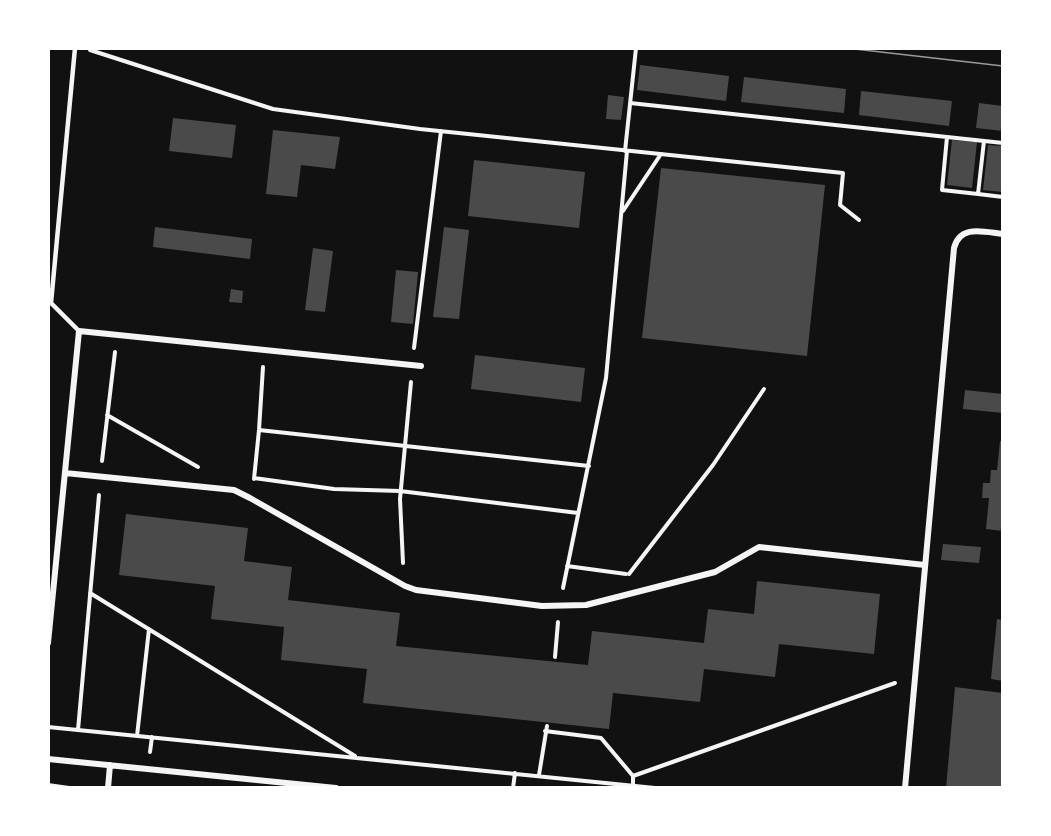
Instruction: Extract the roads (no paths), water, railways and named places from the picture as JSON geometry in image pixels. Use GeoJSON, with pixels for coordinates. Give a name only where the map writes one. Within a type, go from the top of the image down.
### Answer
{"type":"FeatureCollection","features":[{"type":"Feature","properties":{"kind":"street"},"geometry":{"type":"LineString","coordinates":[[905,788],[955,244],[961,235],[969,231],[1003,234]]}},
{"type":"Feature","properties":{"kind":"street"},"geometry":{"type":"LineString","coordinates":[[48,643],[79,331],[421,366]]}},
{"type":"Feature","properties":{"kind":"street"},"geometry":{"type":"LineString","coordinates":[[65,473],[234,490],[400,584],[416,590],[542,606],[586,605],[715,572],[759,547],[925,565]]}},
{"type":"Feature","properties":{"kind":"street"},"geometry":{"type":"LineString","coordinates":[[48,759],[261,784],[336,788]]}},
{"type":"Feature","properties":{"kind":"street"},"geometry":{"type":"LineString","coordinates":[[108,788],[110,765]]}},
{"type":"Feature","properties":{"kind":"lane"},"geometry":{"type":"LineString","coordinates":[[75,48],[51,303],[79,331]]}},
{"type":"Feature","properties":{"kind":"tram line"},"geometry":{"type":"LineString","coordinates":[[846,48],[1003,66]]}}]}
